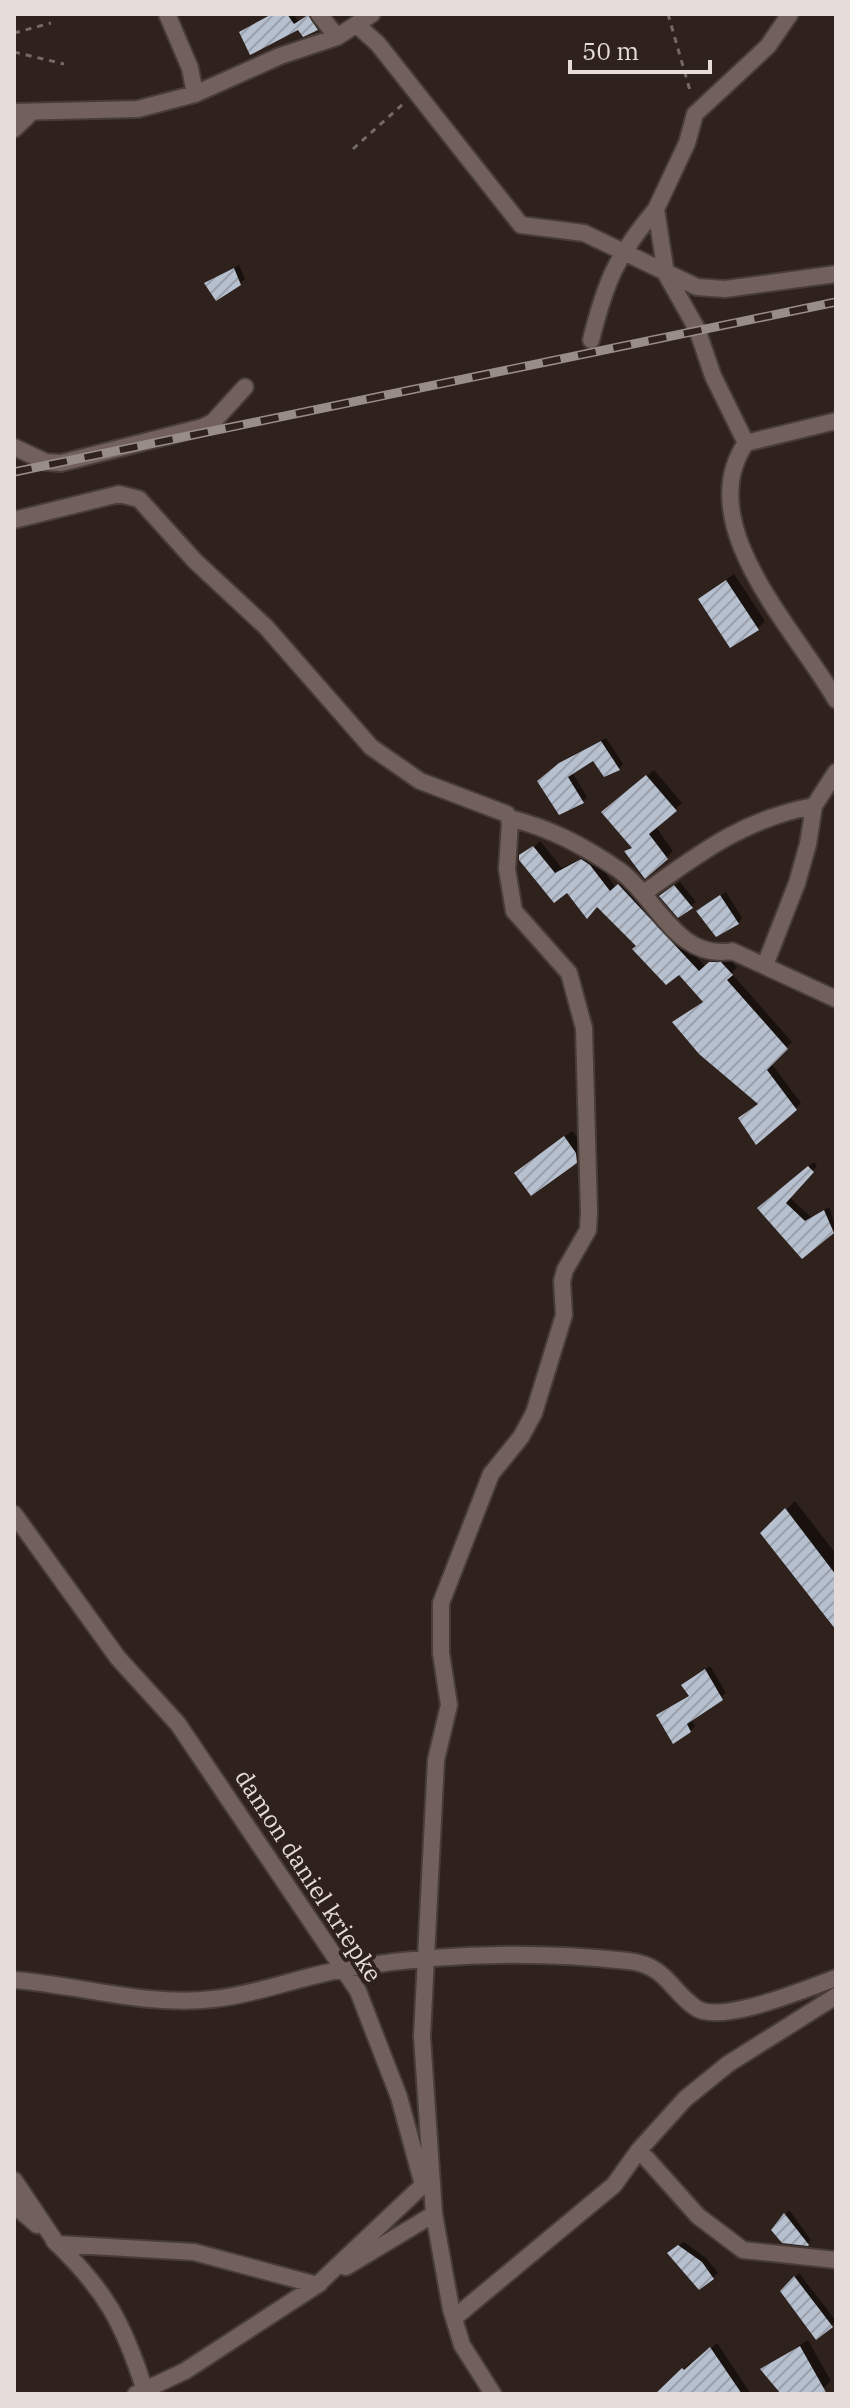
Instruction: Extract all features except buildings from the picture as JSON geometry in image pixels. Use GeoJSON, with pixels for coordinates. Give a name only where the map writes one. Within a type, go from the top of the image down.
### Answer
{"type":"FeatureCollection","features":[{"type":"Feature","properties":{"kind":"street"},"geometry":{"type":"LineString","coordinates":[[167,14],[190,68],[195,94]]}},
{"type":"Feature","properties":{"kind":"street"},"geometry":{"type":"LineString","coordinates":[[319,14],[337,37]]}},
{"type":"Feature","properties":{"kind":"street"},"geometry":{"type":"LineString","coordinates":[[14,112],[138,109],[195,94],[280,56],[337,37],[372,14]]}},
{"type":"Feature","properties":{"kind":"street"},"geometry":{"type":"LineString","coordinates":[[591,340],[606,282],[622,253],[656,209],[687,143],[695,114],[768,46],[790,14]]}},
{"type":"Feature","properties":{"kind":"street"},"geometry":{"type":"LineString","coordinates":[[357,25],[378,44],[521,225],[584,233],[697,287],[725,289],[836,274]]}},
{"type":"Feature","properties":{"kind":"street"},"geometry":{"type":"LineString","coordinates":[[14,129],[32,112]]}},
{"type":"Feature","properties":{"kind":"street"},"geometry":{"type":"LineString","coordinates":[[656,209],[666,274],[697,329],[713,376],[746,443]]}},
{"type":"Feature","properties":{"kind":"street"},"geometry":{"type":"LineString","coordinates":[[14,447],[46,462],[61,463],[185,434],[213,422],[245,387]]}},
{"type":"Feature","properties":{"kind":"street"},"geometry":{"type":"LineString","coordinates":[[836,421],[746,443],[735,458],[728,482],[734,530],[767,594],[836,700]]}},
{"type":"Feature","properties":{"kind":"street"},"geometry":{"type":"LineString","coordinates":[[14,520],[119,494],[139,499],[195,561],[266,627],[371,747],[420,781],[569,839],[621,871],[644,893],[666,924],[689,942],[714,954],[732,951],[836,999]]}},
{"type":"Feature","properties":{"kind":"street"},"geometry":{"type":"LineString","coordinates":[[765,965],[801,870],[814,806],[836,772]]}},
{"type":"Feature","properties":{"kind":"street"},"geometry":{"type":"LineString","coordinates":[[644,893],[740,829],[773,814],[814,806]]}},
{"type":"Feature","properties":{"kind":"street"},"geometry":{"type":"LineString","coordinates":[[493,2394],[462,2345],[454,2318],[434,2214],[422,2036],[436,1760],[449,1705],[441,1653],[441,1603],[491,1474],[521,1437],[534,1413],[564,1315],[562,1281],[565,1270],[585,1237],[589,1221],[584,1028],[569,973],[514,911],[508,891],[509,818]]}},
{"type":"Feature","properties":{"kind":"street","name":"damon daniel kriepke"},"geometry":{"type":"LineString","coordinates":[[14,1514],[118,1658],[178,1724],[358,1991],[399,2097],[423,2185],[317,2285]]}},
{"type":"Feature","properties":{"kind":"street"},"geometry":{"type":"LineString","coordinates":[[14,1980],[190,2000],[214,1999],[343,1969],[428,1959],[519,1954],[643,1963],[679,1988],[696,2007],[710,2013],[732,2011],[836,1978]]}},
{"type":"Feature","properties":{"kind":"street"},"geometry":{"type":"LineString","coordinates":[[454,2318],[614,2185],[639,2150],[685,2099],[728,2064],[836,1996]]}},
{"type":"Feature","properties":{"kind":"street"},"geometry":{"type":"LineString","coordinates":[[639,2150],[698,2216],[743,2250],[836,2260]]}},
{"type":"Feature","properties":{"kind":"street"},"geometry":{"type":"LineString","coordinates":[[14,2180],[57,2244]]}},
{"type":"Feature","properties":{"kind":"street"},"geometry":{"type":"LineString","coordinates":[[14,2205],[77,2262],[109,2304],[127,2336],[140,2392],[185,2371],[434,2214]]}},
{"type":"Feature","properties":{"kind":"street"},"geometry":{"type":"LineString","coordinates":[[57,2244],[194,2252],[317,2285]]}},
{"type":"Feature","properties":{"kind":"path"},"geometry":{"type":"LineString","coordinates":[[668,14],[695,114]]}},
{"type":"Feature","properties":{"kind":"path"},"geometry":{"type":"LineString","coordinates":[[14,33],[51,23]]}},
{"type":"Feature","properties":{"kind":"path"},"geometry":{"type":"LineString","coordinates":[[14,52],[64,64]]}},
{"type":"Feature","properties":{"kind":"path"},"geometry":{"type":"LineString","coordinates":[[353,149],[415,94]]}},
{"type":"Feature","properties":{"kind":"railway"},"geometry":{"type":"LineString","coordinates":[[14,472],[836,302]]}}]}
